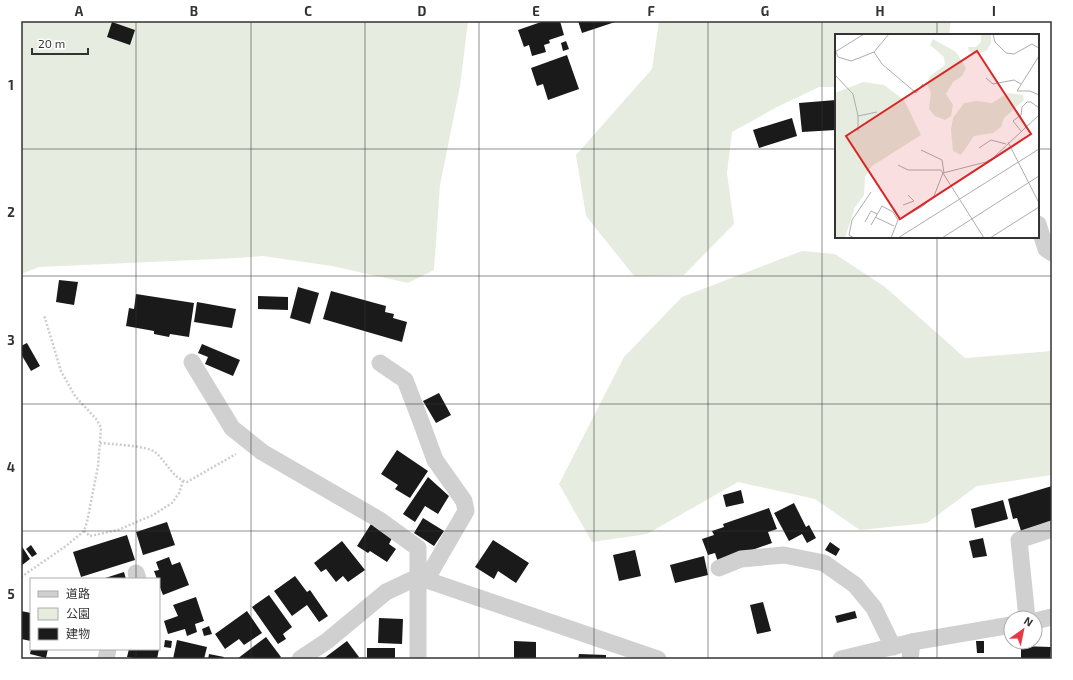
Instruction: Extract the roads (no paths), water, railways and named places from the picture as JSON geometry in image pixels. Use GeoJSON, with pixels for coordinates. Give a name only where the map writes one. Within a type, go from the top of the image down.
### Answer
{"type":"FeatureCollection","features":[{"type":"Feature","properties":{"kind":"street"},"geometry":{"type":"LineString","coordinates":[[1039,227],[1046,248],[1052,253]]}},
{"type":"Feature","properties":{"kind":"street"},"geometry":{"type":"LineString","coordinates":[[192,362],[232,428],[262,452],[378,519],[418,548],[422,578],[418,659]]}},
{"type":"Feature","properties":{"kind":"street"},"geometry":{"type":"LineString","coordinates":[[300,659],[327,641],[386,592],[422,578],[466,511],[464,501],[435,460],[405,380],[380,363]]}},
{"type":"Feature","properties":{"kind":"street"},"geometry":{"type":"LineString","coordinates":[[1026,610],[1019,540],[1052,529]]}},
{"type":"Feature","properties":{"kind":"street"},"geometry":{"type":"LineString","coordinates":[[719,568],[741,559],[784,555],[824,563],[854,585],[874,608],[892,647]]}},
{"type":"Feature","properties":{"kind":"street"},"geometry":{"type":"LineString","coordinates":[[422,578],[658,659]]}},
{"type":"Feature","properties":{"kind":"street"},"geometry":{"type":"LineString","coordinates":[[841,659],[892,647],[911,651],[1003,627]]}}]}
